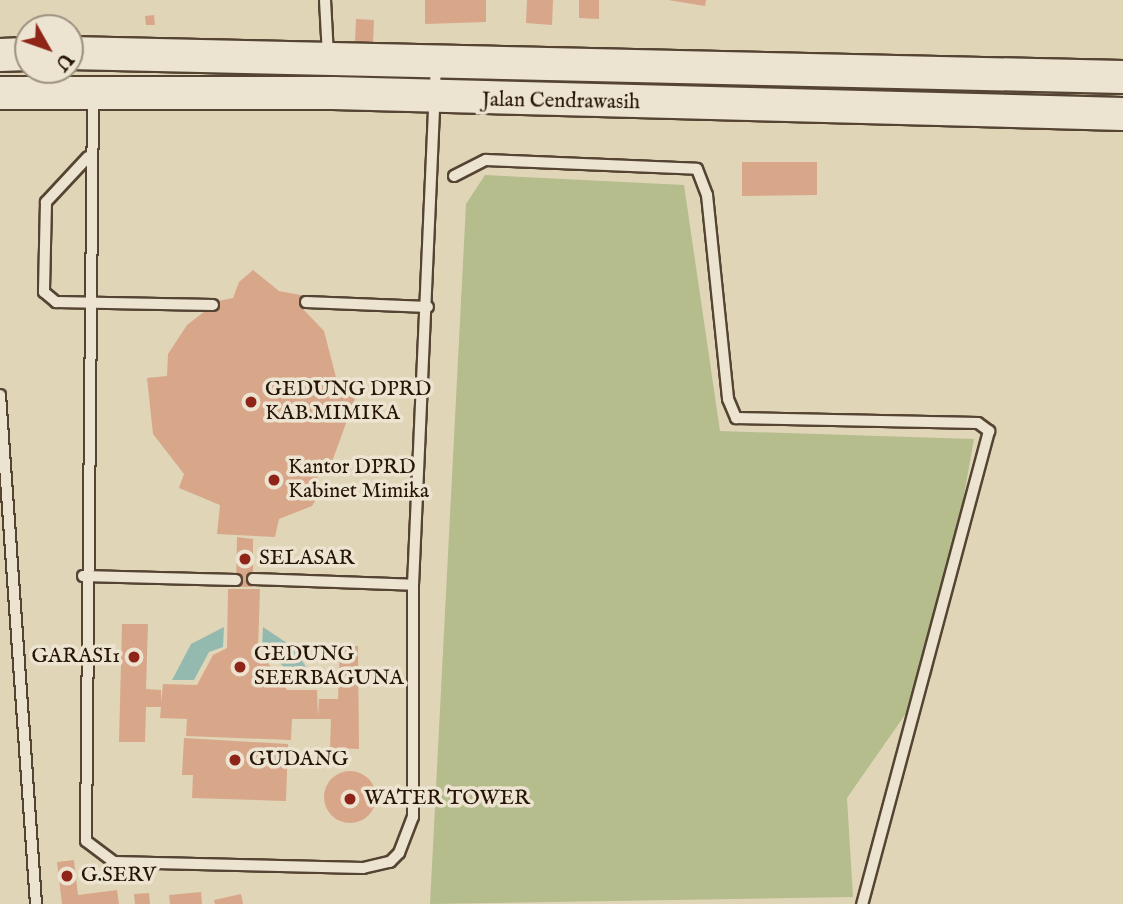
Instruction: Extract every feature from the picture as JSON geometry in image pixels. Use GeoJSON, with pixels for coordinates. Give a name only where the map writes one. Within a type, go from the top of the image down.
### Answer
{"type":"FeatureCollection","features":[{"type":"Feature","properties":{"kind":"main road","name":"Jalan Cendrawasih"},"geometry":{"type":"LineString","coordinates":[[84,53],[328,51],[436,60],[1123,77]]}},
{"type":"Feature","properties":{"kind":"main road","name":"Jalan Cendrawasih"},"geometry":{"type":"LineString","coordinates":[[0,93],[93,90],[1123,114]]}},
{"type":"Feature","properties":{"kind":"lane"},"geometry":{"type":"LineString","coordinates":[[325,0],[328,51]]}},
{"type":"Feature","properties":{"kind":"lane"},"geometry":{"type":"LineString","coordinates":[[93,90],[88,157],[92,303],[83,576],[82,822],[92,849],[114,862],[363,868],[390,862],[408,839],[413,817],[413,585],[428,307],[436,60]]}},
{"type":"Feature","properties":{"kind":"lane"},"geometry":{"type":"LineString","coordinates":[[88,157],[46,202],[40,285],[56,302],[212,304]]}},
{"type":"Feature","properties":{"kind":"lane"},"geometry":{"type":"LineString","coordinates":[[454,176],[486,160],[697,169],[707,195],[728,399],[736,418],[978,423],[989,431],[862,904]]}},
{"type":"Feature","properties":{"kind":"lane"},"geometry":{"type":"LineString","coordinates":[[306,303],[428,307]]}},
{"type":"Feature","properties":{"kind":"lane"},"geometry":{"type":"LineString","coordinates":[[0,395],[36,904]]}},
{"type":"Feature","properties":{"kind":"lane"},"geometry":{"type":"LineString","coordinates":[[83,576],[236,580]]}},
{"type":"Feature","properties":{"kind":"lane"},"geometry":{"type":"LineString","coordinates":[[253,579],[413,585]]}},
{"type":"Feature","properties":{"kind":"green space"},"geometry":{"type":"Polygon","coordinates":[[[485,175],[684,185],[720,431],[974,439],[932,676],[847,798],[853,897],[430,904],[466,204],[485,175]]]}},
{"type":"Feature","properties":{"kind":"water"},"geometry":{"type":"Polygon","coordinates":[[[224,627],[223,647],[209,652],[194,680],[172,680],[191,644],[224,627]]]}},
{"type":"Feature","properties":{"kind":"water"},"geometry":{"type":"Polygon","coordinates":[[[263,627],[293,647],[308,670],[309,685],[291,685],[283,666],[262,647],[263,627]]]}},
{"type":"Feature","properties":{"kind":"building"},"geometry":{"type":"Polygon","coordinates":[[[425,0],[486,0],[486,22],[425,24],[425,0]]]}},
{"type":"Feature","properties":{"kind":"building"},"geometry":{"type":"Polygon","coordinates":[[[527,0],[553,0],[552,25],[526,23],[527,0]]]}},
{"type":"Feature","properties":{"kind":"building"},"geometry":{"type":"Polygon","coordinates":[[[579,0],[599,0],[599,19],[579,18],[579,0]]]}},
{"type":"Feature","properties":{"kind":"building"},"geometry":{"type":"Polygon","coordinates":[[[668,0],[706,0],[705,6],[668,0]]]}},
{"type":"Feature","properties":{"kind":"building"},"geometry":{"type":"Polygon","coordinates":[[[154,15],[155,25],[146,25],[145,16],[154,15]]]}},
{"type":"Feature","properties":{"kind":"building"},"geometry":{"type":"Polygon","coordinates":[[[356,19],[374,20],[373,42],[355,42],[356,19]]]}},
{"type":"Feature","properties":{"kind":"building"},"geometry":{"type":"Polygon","coordinates":[[[742,162],[817,162],[817,195],[742,196],[742,162]]]}},
{"type":"Feature","properties":{"kind":"building","name":"GEDUNG DPRD KAB.MIMIKA"},"geometry":{"type":"Polygon","coordinates":[[[253,270],[279,291],[306,296],[304,310],[324,331],[337,381],[354,386],[356,396],[333,459],[317,478],[318,496],[312,506],[279,519],[275,537],[217,534],[220,505],[179,488],[184,474],[153,434],[147,378],[167,376],[168,354],[187,325],[218,301],[233,298],[239,282],[253,270]]]}},
{"type":"Feature","properties":{"kind":"building","name":"SELASAR"},"geometry":{"type":"Polygon","coordinates":[[[237,537],[253,539],[253,587],[236,587],[237,537]]]}},
{"type":"Feature","properties":{"kind":"building","name":"GEDUNG SEERBAGUNA"},"geometry":{"type":"Polygon","coordinates":[[[228,589],[260,589],[258,649],[287,690],[317,690],[318,716],[319,699],[338,699],[340,646],[358,646],[359,749],[330,748],[331,719],[292,719],[291,740],[186,736],[187,719],[160,718],[161,707],[146,707],[145,742],[119,742],[122,624],[148,624],[146,689],[161,690],[161,703],[163,684],[197,685],[213,655],[227,648],[228,589]]]}},
{"type":"Feature","properties":{"kind":"building","name":"GUDANG"},"geometry":{"type":"Polygon","coordinates":[[[184,738],[288,744],[286,801],[192,798],[193,775],[182,775],[184,738]]]}},
{"type":"Feature","properties":{"kind":"building","name":"WATER TOWER"},"geometry":{"type":"Polygon","coordinates":[[[350,771],[360,773],[368,779],[374,787],[374,807],[368,815],[360,821],[350,823],[340,821],[332,815],[326,807],[324,797],[326,787],[332,779],[340,773],[350,771]]]}},
{"type":"Feature","properties":{"kind":"building","name":"G.SERV"},"geometry":{"type":"Polygon","coordinates":[[[74,860],[78,895],[117,890],[119,904],[62,904],[57,862],[74,860]]]}},
{"type":"Feature","properties":{"kind":"building"},"geometry":{"type":"Polygon","coordinates":[[[201,892],[202,904],[170,904],[169,895],[201,892]]]}},
{"type":"Feature","properties":{"kind":"building"},"geometry":{"type":"Polygon","coordinates":[[[149,893],[150,904],[135,904],[134,894],[149,893]]]}},
{"type":"Feature","properties":{"kind":"building"},"geometry":{"type":"Polygon","coordinates":[[[241,894],[243,904],[215,904],[214,900],[241,894]]]}},
{"type":"Feature","properties":{"kind":"place","name":"GEDUNG DPRD KAB.MIMIKA"},"geometry":{"type":"Point","coordinates":[251,402]}},
{"type":"Feature","properties":{"kind":"place","name":"Kantor DPRD Kabinet Mimika"},"geometry":{"type":"Point","coordinates":[274,480]}},
{"type":"Feature","properties":{"kind":"place","name":"SELASAR"},"geometry":{"type":"Point","coordinates":[245,559]}},
{"type":"Feature","properties":{"kind":"place","name":"GARASI1"},"geometry":{"type":"Point","coordinates":[134,657]}},
{"type":"Feature","properties":{"kind":"place","name":"GEDUNG SEERBAGUNA"},"geometry":{"type":"Point","coordinates":[240,667]}},
{"type":"Feature","properties":{"kind":"place","name":"GUDANG"},"geometry":{"type":"Point","coordinates":[235,760]}},
{"type":"Feature","properties":{"kind":"place","name":"WATER TOWER"},"geometry":{"type":"Point","coordinates":[350,799]}},
{"type":"Feature","properties":{"kind":"place","name":"G.SERV"},"geometry":{"type":"Point","coordinates":[67,876]}}]}
